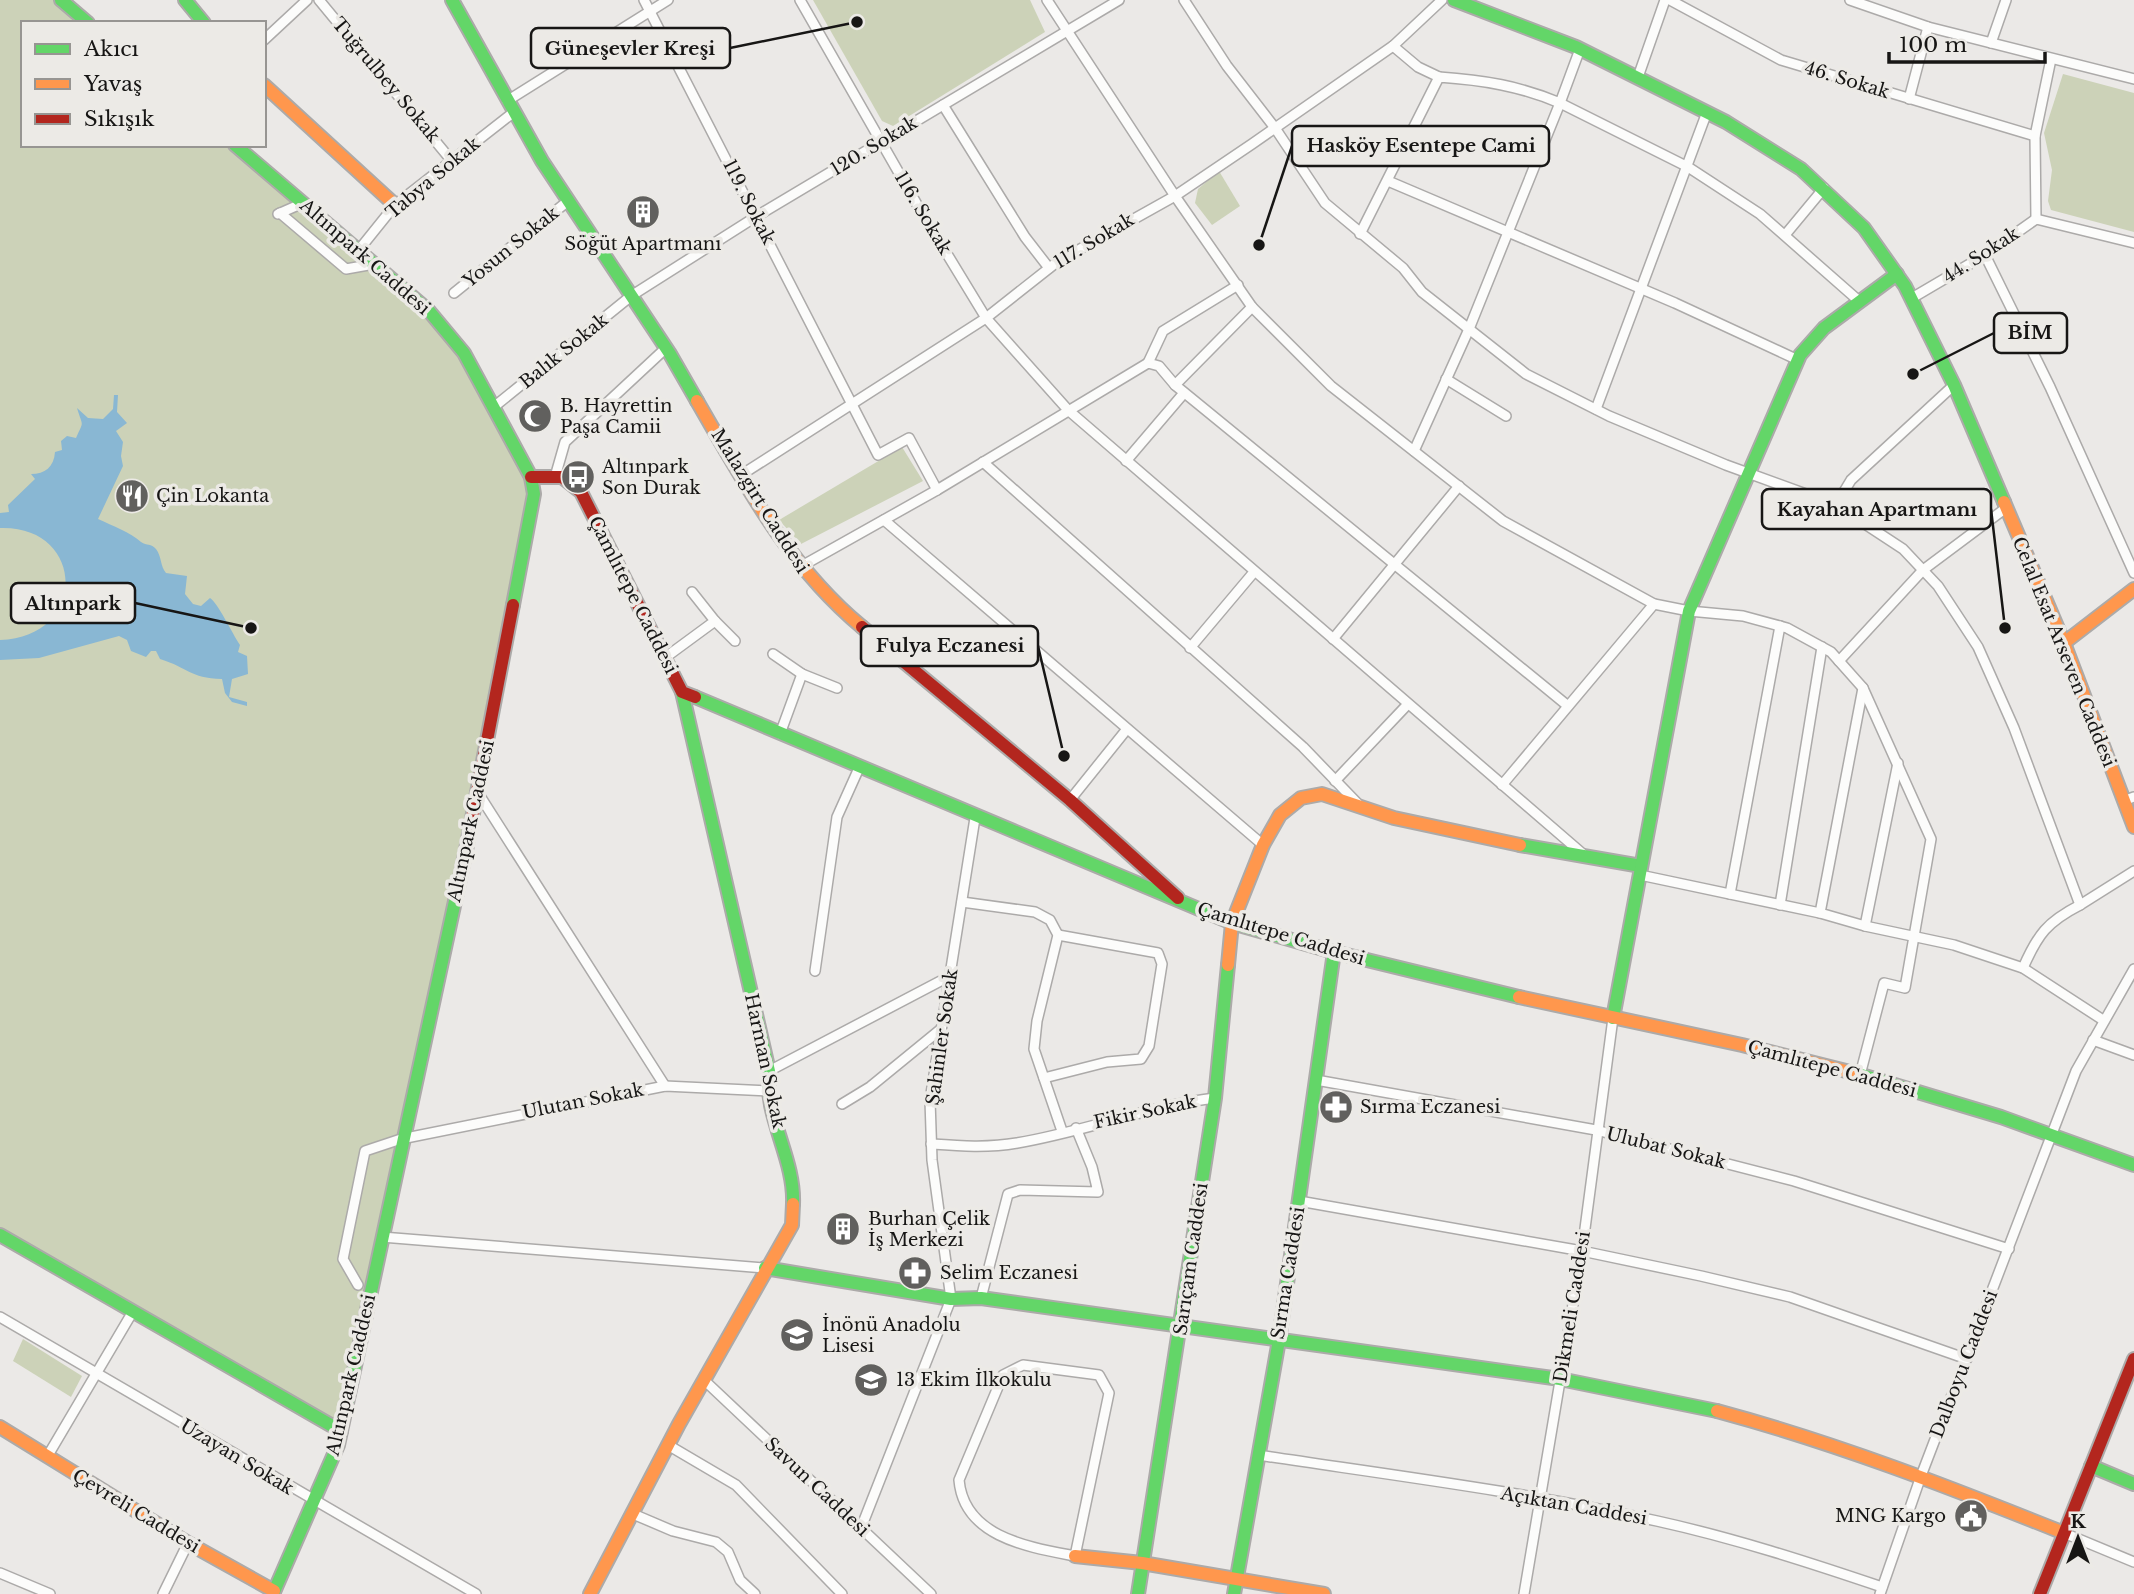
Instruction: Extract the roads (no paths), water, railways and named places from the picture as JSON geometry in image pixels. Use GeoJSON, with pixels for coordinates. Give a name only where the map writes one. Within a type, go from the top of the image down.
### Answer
{"type":"FeatureCollection","features":[{"type":"Feature","properties":{"kind":"street"},"geometry":{"type":"LineString","coordinates":[[61,0],[86,21]]}},
{"type":"Feature","properties":{"kind":"street"},"geometry":{"type":"LineString","coordinates":[[185,0],[202,21]]}},
{"type":"Feature","properties":{"kind":"street"},"geometry":{"type":"LineString","coordinates":[[266,38],[307,0]]}},
{"type":"Feature","properties":{"kind":"street","name":"Tuğrulbey Sokak"},"geometry":{"type":"LineString","coordinates":[[319,0],[451,160]]}},
{"type":"Feature","properties":{"kind":"street","name":"Malazgirt Caddesi"},"geometry":{"type":"LineString","coordinates":[[452,0],[511,107],[568,201],[667,348],[741,475],[800,567],[855,622],[1070,800],[1184,904]]}},
{"type":"Feature","properties":{"kind":"street","name":"119. Sokak"},"geometry":{"type":"LineString","coordinates":[[643,0],[878,454],[909,438],[937,490]]}},
{"type":"Feature","properties":{"kind":"street","name":"Tabya Sokak"},"geometry":{"type":"LineString","coordinates":[[358,251],[395,205],[511,107],[668,0]]}},
{"type":"Feature","properties":{"kind":"street","name":"116. Sokak"},"geometry":{"type":"LineString","coordinates":[[800,0],[986,318],[1068,410],[1585,857]]}},
{"type":"Feature","properties":{"kind":"street"},"geometry":{"type":"LineString","coordinates":[[1047,0],[1175,196],[1252,307],[1331,386],[1503,521],[1654,604],[1689,611],[1743,615],[1780,626],[1822,647],[1839,661],[1863,688],[1931,839],[1905,988],[1884,983],[1860,1075]]}},
{"type":"Feature","properties":{"kind":"street","name":"120. Sokak"},"geometry":{"type":"LineString","coordinates":[[631,296],[757,216],[1119,0]]}},
{"type":"Feature","properties":{"kind":"street"},"geometry":{"type":"LineString","coordinates":[[1185,0],[1227,66],[1275,128],[1325,203],[1403,268],[1422,292],[1532,378],[1596,409],[1751,474],[1836,505],[1903,549],[1938,586],[1978,647],[2014,728],[2080,905]]}},
{"type":"Feature","properties":{"kind":"street","name":"117. Sokak"},"geometry":{"type":"LineString","coordinates":[[741,475],[986,318],[1049,268],[1130,218],[1175,196],[1393,46],[1441,0]]}},
{"type":"Feature","properties":{"kind":"street","name":"Celal Esat Arseven Caddesi"},"geometry":{"type":"LineString","coordinates":[[1454,0],[1580,49],[1707,112],[1774,151],[1824,188],[1864,228],[1912,298],[1954,385],[2129,799],[2134,827]]}},
{"type":"Feature","properties":{"kind":"street"},"geometry":{"type":"LineString","coordinates":[[1638,77],[1667,0]]}},
{"type":"Feature","properties":{"kind":"street","name":"46. Sokak"},"geometry":{"type":"LineString","coordinates":[[1667,0],[1781,60],[2035,136]]}},
{"type":"Feature","properties":{"kind":"street"},"geometry":{"type":"LineString","coordinates":[[1850,0],[1928,27],[2134,79]]}},
{"type":"Feature","properties":{"kind":"street"},"geometry":{"type":"LineString","coordinates":[[1992,43],[2006,0]]}},
{"type":"Feature","properties":{"kind":"street"},"geometry":{"type":"LineString","coordinates":[[1909,99],[1928,27]]}},
{"type":"Feature","properties":{"kind":"street"},"geometry":{"type":"LineString","coordinates":[[1393,46],[1418,67],[1439,77],[1502,83],[1528,89],[1688,166],[1785,234],[1859,301]]}},
{"type":"Feature","properties":{"kind":"street"},"geometry":{"type":"LineString","coordinates":[[1414,451],[1469,329],[1580,49]]}},
{"type":"Feature","properties":{"kind":"street"},"geometry":{"type":"LineString","coordinates":[[2036,219],[2035,136],[2051,59]]}},
{"type":"Feature","properties":{"kind":"street"},"geometry":{"type":"LineString","coordinates":[[1360,234],[1439,77]]}},
{"type":"Feature","properties":{"kind":"street"},"geometry":{"type":"LineString","coordinates":[[266,87],[395,205]]}},
{"type":"Feature","properties":{"kind":"street"},"geometry":{"type":"LineString","coordinates":[[943,105],[1025,237],[1049,268]]}},
{"type":"Feature","properties":{"kind":"street"},"geometry":{"type":"LineString","coordinates":[[1596,409],[1707,112]]}},
{"type":"Feature","properties":{"kind":"street","name":"Altınpark Caddesi"},"geometry":{"type":"LineString","coordinates":[[237,147],[429,311],[464,353],[495,406],[531,477],[534,494],[478,793],[401,1139],[338,1445],[275,1593]]}},
{"type":"Feature","properties":{"kind":"street"},"geometry":{"type":"LineString","coordinates":[[1388,181],[1798,360]]}},
{"type":"Feature","properties":{"kind":"street"},"geometry":{"type":"LineString","coordinates":[[1785,234],[1824,188]]}},
{"type":"Feature","properties":{"kind":"street","name":"Yosun Sokak"},"geometry":{"type":"LineString","coordinates":[[454,293],[568,201]]}},
{"type":"Feature","properties":{"kind":"street"},"geometry":{"type":"LineString","coordinates":[[303,203],[278,214],[346,269],[374,264]]}},
{"type":"Feature","properties":{"kind":"street","name":"44. Sokak"},"geometry":{"type":"LineString","coordinates":[[1912,298],[1985,255],[2036,219],[2134,243]]}},
{"type":"Feature","properties":{"kind":"street"},"geometry":{"type":"LineString","coordinates":[[1985,255],[2050,387],[2134,573]]}},
{"type":"Feature","properties":{"kind":"street"},"geometry":{"type":"LineString","coordinates":[[1613,1018],[1689,611],[1751,474],[1774,410],[1798,360],[1824,328],[1898,274]]}},
{"type":"Feature","properties":{"kind":"street"},"geometry":{"type":"LineString","coordinates":[[800,567],[937,490],[1148,363],[1163,331],[1238,285]]}},
{"type":"Feature","properties":{"kind":"street","name":"Balık Sokak"},"geometry":{"type":"LineString","coordinates":[[495,406],[631,296]]}},
{"type":"Feature","properties":{"kind":"street"},"geometry":{"type":"LineString","coordinates":[[1175,385],[1252,307]]}},
{"type":"Feature","properties":{"kind":"street"},"geometry":{"type":"LineString","coordinates":[[531,477],[555,477],[565,442],[667,348]]}},
{"type":"Feature","properties":{"kind":"street"},"geometry":{"type":"LineString","coordinates":[[1148,363],[1159,366],[1175,385],[1568,706]]}},
{"type":"Feature","properties":{"kind":"street"},"geometry":{"type":"LineString","coordinates":[[1446,379],[1506,416]]}},
{"type":"Feature","properties":{"kind":"street"},"geometry":{"type":"LineString","coordinates":[[1836,505],[1851,480],[1954,385]]}},
{"type":"Feature","properties":{"kind":"street"},"geometry":{"type":"LineString","coordinates":[[1126,461],[1185,393]]}},
{"type":"Feature","properties":{"kind":"street"},"geometry":{"type":"LineString","coordinates":[[983,462],[1303,747],[1360,807]]}},
{"type":"Feature","properties":{"kind":"street","name":"Çamlıtepe Caddesi"},"geometry":{"type":"LineString","coordinates":[[555,477],[562,477],[581,492],[682,692],[975,818],[1231,923],[1334,952],[1613,1018],[1742,1045],[1860,1075],[2053,1136],[2134,1166]]}},
{"type":"Feature","properties":{"kind":"street"},"geometry":{"type":"LineString","coordinates":[[1333,639],[1459,486]]}},
{"type":"Feature","properties":{"kind":"street"},"geometry":{"type":"LineString","coordinates":[[1839,661],[1923,570],[2006,508]]}},
{"type":"Feature","properties":{"kind":"street"},"geometry":{"type":"LineString","coordinates":[[884,520],[1263,845]]}},
{"type":"Feature","properties":{"kind":"street"},"geometry":{"type":"LineString","coordinates":[[1190,648],[1254,572]]}},
{"type":"Feature","properties":{"kind":"street"},"geometry":{"type":"LineString","coordinates":[[2064,643],[2134,589]]}},
{"type":"Feature","properties":{"kind":"street"},"geometry":{"type":"LineString","coordinates":[[692,592],[735,641]]}},
{"type":"Feature","properties":{"kind":"street"},"geometry":{"type":"LineString","coordinates":[[1502,785],[1654,604]]}},
{"type":"Feature","properties":{"kind":"street"},"geometry":{"type":"LineString","coordinates":[[666,657],[715,621]]}},
{"type":"Feature","properties":{"kind":"street"},"geometry":{"type":"LineString","coordinates":[[1730,894],[1780,626]]}},
{"type":"Feature","properties":{"kind":"street"},"geometry":{"type":"LineString","coordinates":[[1780,905],[1822,647]]}},
{"type":"Feature","properties":{"kind":"street"},"geometry":{"type":"LineString","coordinates":[[773,654],[802,674],[837,688]]}},
{"type":"Feature","properties":{"kind":"street"},"geometry":{"type":"LineString","coordinates":[[780,734],[802,674]]}},
{"type":"Feature","properties":{"kind":"street"},"geometry":{"type":"LineString","coordinates":[[1820,913],[1863,688]]}},
{"type":"Feature","properties":{"kind":"street","name":"Harman Sokak"},"geometry":{"type":"LineString","coordinates":[[593,1593],[668,1444],[765,1268],[792,1225],[794,1181],[767,1091],[769,1071],[682,692]]}},
{"type":"Feature","properties":{"kind":"street"},"geometry":{"type":"LineString","coordinates":[[1335,781],[1408,704]]}},
{"type":"Feature","properties":{"kind":"street"},"geometry":{"type":"LineString","coordinates":[[1070,800],[1127,729]]}},
{"type":"Feature","properties":{"kind":"street"},"geometry":{"type":"LineString","coordinates":[[1866,926],[1898,761]]}},
{"type":"Feature","properties":{"kind":"street"},"geometry":{"type":"LineString","coordinates":[[815,971],[837,817],[859,768]]}},
{"type":"Feature","properties":{"kind":"street"},"geometry":{"type":"LineString","coordinates":[[478,793],[665,1086]]}},
{"type":"Feature","properties":{"kind":"street","name":"Sarıçam Caddesi"},"geometry":{"type":"LineString","coordinates":[[1138,1594],[1182,1327],[1215,1098],[1231,923],[1263,845],[1280,815],[1301,798],[1322,794],[1360,807],[1470,836],[1585,857],[1641,871]]}},
{"type":"Feature","properties":{"kind":"street","name":"Şahinler Sokak"},"geometry":{"type":"LineString","coordinates":[[951,1299],[931,1144],[930,1100],[975,818]]}},
{"type":"Feature","properties":{"kind":"street"},"geometry":{"type":"LineString","coordinates":[[1641,871],[1866,926],[1954,944],[2023,968],[2103,1020]]}},
{"type":"Feature","properties":{"kind":"street"},"geometry":{"type":"LineString","coordinates":[[2023,968],[2035,941],[2054,919],[2134,871]]}},
{"type":"Feature","properties":{"kind":"street"},"geometry":{"type":"LineString","coordinates":[[962,902],[1035,912],[1050,920],[1058,934],[1037,1021],[1034,1049],[1062,1131]]}},
{"type":"Feature","properties":{"kind":"street"},"geometry":{"type":"LineString","coordinates":[[1044,1078],[1107,1062],[1141,1059],[1149,1046],[1162,964],[1158,953],[1058,934]]}},
{"type":"Feature","properties":{"kind":"street","name":"Sırma Caddesi"},"geometry":{"type":"LineString","coordinates":[[1235,1587],[1279,1339],[1334,952]]}},
{"type":"Feature","properties":{"kind":"street","name":"Dalboyu Caddesi"},"geometry":{"type":"LineString","coordinates":[[1881,1590],[1921,1476],[2077,1071],[2103,1020],[2134,969]]}},
{"type":"Feature","properties":{"kind":"street"},"geometry":{"type":"LineString","coordinates":[[769,1071],[950,976]]}},
{"type":"Feature","properties":{"kind":"street","name":"Dikmeli Caddesi"},"geometry":{"type":"LineString","coordinates":[[1524,1594],[1582,1251],[1613,1018]]}},
{"type":"Feature","properties":{"kind":"street"},"geometry":{"type":"LineString","coordinates":[[842,1104],[870,1087],[941,1029]]}},
{"type":"Feature","properties":{"kind":"street"},"geometry":{"type":"LineString","coordinates":[[2092,1040],[2134,1055]]}},
{"type":"Feature","properties":{"kind":"street","name":"Ulubat Sokak"},"geometry":{"type":"LineString","coordinates":[[1316,1080],[1596,1130],[1794,1181],[2009,1250]]}},
{"type":"Feature","properties":{"kind":"street","name":"Ulutan Sokak"},"geometry":{"type":"LineString","coordinates":[[358,1285],[343,1259],[365,1151],[401,1139],[665,1086],[767,1091]]}},
{"type":"Feature","properties":{"kind":"street","name":"Fikir Sokak"},"geometry":{"type":"LineString","coordinates":[[931,1144],[980,1147],[1018,1143],[1179,1102],[1215,1098]]}},
{"type":"Feature","properties":{"kind":"street","name":"Fikir Sokak"},"geometry":{"type":"LineString","coordinates":[[981,1298],[1008,1194],[1020,1190],[1098,1192],[1092,1167],[1076,1128]]}},
{"type":"Feature","properties":{"kind":"street"},"geometry":{"type":"LineString","coordinates":[[1299,1201],[1582,1251],[1790,1297],[1967,1359]]}},
{"type":"Feature","properties":{"kind":"street"},"geometry":{"type":"LineString","coordinates":[[0,1235],[341,1431]]}},
{"type":"Feature","properties":{"kind":"street"},"geometry":{"type":"LineString","coordinates":[[382,1237],[765,1268],[951,1299],[981,1298],[1560,1379],[1705,1408],[1803,1434],[1921,1476],[2134,1562]]}},
{"type":"Feature","properties":{"kind":"street"},"geometry":{"type":"LineString","coordinates":[[861,1528],[951,1299]]}},
{"type":"Feature","properties":{"kind":"street"},"geometry":{"type":"LineString","coordinates":[[47,1457],[132,1313]]}},
{"type":"Feature","properties":{"kind":"street","name":"Uzayan Sokak"},"geometry":{"type":"LineString","coordinates":[[0,1317],[313,1502],[476,1594]]}},
{"type":"Feature","properties":{"kind":"street"},"geometry":{"type":"LineString","coordinates":[[2040,1594],[2134,1359]]}},
{"type":"Feature","properties":{"kind":"street"},"geometry":{"type":"LineString","coordinates":[[1074,1556],[1109,1393],[1100,1375],[1023,1365],[1003,1375],[959,1480],[960,1497],[986,1529],[1003,1539],[1074,1556],[1142,1563],[1235,1587],[1324,1594]]}},
{"type":"Feature","properties":{"kind":"street","name":"Savun Caddesi"},"geometry":{"type":"LineString","coordinates":[[704,1380],[931,1594]]}},
{"type":"Feature","properties":{"kind":"street","name":"Çevreli Caddesi"},"geometry":{"type":"LineString","coordinates":[[0,1427],[188,1543],[275,1593]]}},
{"type":"Feature","properties":{"kind":"street"},"geometry":{"type":"LineString","coordinates":[[668,1444],[736,1485],[842,1594]]}},
{"type":"Feature","properties":{"kind":"street","name":"Açıktan Caddesi"},"geometry":{"type":"LineString","coordinates":[[1258,1455],[1540,1498],[1657,1521],[1749,1543],[1881,1590]]}},
{"type":"Feature","properties":{"kind":"street"},"geometry":{"type":"LineString","coordinates":[[2091,1466],[2134,1484]]}},
{"type":"Feature","properties":{"kind":"street"},"geometry":{"type":"LineString","coordinates":[[633,1514],[673,1531],[716,1542],[729,1552],[740,1580],[755,1594]]}},
{"type":"Feature","properties":{"kind":"street"},"geometry":{"type":"LineString","coordinates":[[163,1594],[188,1543]]}},
{"type":"Feature","properties":{"kind":"street"},"geometry":{"type":"LineString","coordinates":[[0,1573],[50,1594]]}},
{"type":"Feature","properties":{"kind":"water"},"geometry":{"type":"Polygon","coordinates":[[[114,395],[118,395],[117,412],[127,423],[116,431],[123,442],[123,466],[98,519],[154,547],[166,573],[187,576],[185,594],[193,604],[201,606],[210,598],[213,601],[240,645],[238,652],[247,656],[248,674],[232,679],[229,697],[247,702],[247,706],[232,702],[225,693],[222,679],[196,675],[160,659],[156,651],[151,651],[146,657],[131,651],[127,640],[119,636],[39,658],[0,660],[0,640],[29,634],[50,621],[62,602],[66,582],[61,561],[49,544],[28,532],[0,528],[0,513],[9,512],[8,505],[35,479],[31,474],[41,473],[51,466],[55,452],[62,450],[61,441],[67,436],[76,438],[82,424],[77,408],[88,418],[103,419],[113,409],[114,395]]]}},
{"type":"Feature","properties":{"kind":"place","name":"Güneşevler Kreşi"},"geometry":{"type":"Point","coordinates":[857,22]}},
{"type":"Feature","properties":{"kind":"place","name":"Söğüt Apartmanı"},"geometry":{"type":"Point","coordinates":[643,212]}},
{"type":"Feature","properties":{"kind":"place","name":"Hasköy Esentepe Cami"},"geometry":{"type":"Point","coordinates":[1259,245]}},
{"type":"Feature","properties":{"kind":"place","name":"BİM"},"geometry":{"type":"Point","coordinates":[1913,374]}},
{"type":"Feature","properties":{"kind":"place","name":"B. Hayrettin Paşa Camii"},"geometry":{"type":"Point","coordinates":[535,416]}},
{"type":"Feature","properties":{"kind":"place","name":"Altınpark Son Durak"},"geometry":{"type":"Point","coordinates":[578,477]}},
{"type":"Feature","properties":{"kind":"place","name":"Çin Lokanta"},"geometry":{"type":"Point","coordinates":[132,496]}},
{"type":"Feature","properties":{"kind":"place","name":"Altınpark"},"geometry":{"type":"Point","coordinates":[251,628]}},
{"type":"Feature","properties":{"kind":"place","name":"Kayahan Apartmanı"},"geometry":{"type":"Point","coordinates":[2005,628]}},
{"type":"Feature","properties":{"kind":"place","name":"Fulya Eczanesi"},"geometry":{"type":"Point","coordinates":[1064,756]}},
{"type":"Feature","properties":{"kind":"place","name":"Sırma Eczanesi"},"geometry":{"type":"Point","coordinates":[1336,1107]}},
{"type":"Feature","properties":{"kind":"place","name":"Burhan Çelik İş Merkezi"},"geometry":{"type":"Point","coordinates":[843,1229]}},
{"type":"Feature","properties":{"kind":"place","name":"Selim Eczanesi"},"geometry":{"type":"Point","coordinates":[915,1273]}},
{"type":"Feature","properties":{"kind":"place","name":"İnönü Anadolu Lisesi"},"geometry":{"type":"Point","coordinates":[797,1335]}},
{"type":"Feature","properties":{"kind":"place","name":"13 Ekim İlkokulu"},"geometry":{"type":"Point","coordinates":[871,1380]}},
{"type":"Feature","properties":{"kind":"place","name":"MNG Kargo"},"geometry":{"type":"Point","coordinates":[1971,1516]}}]}
